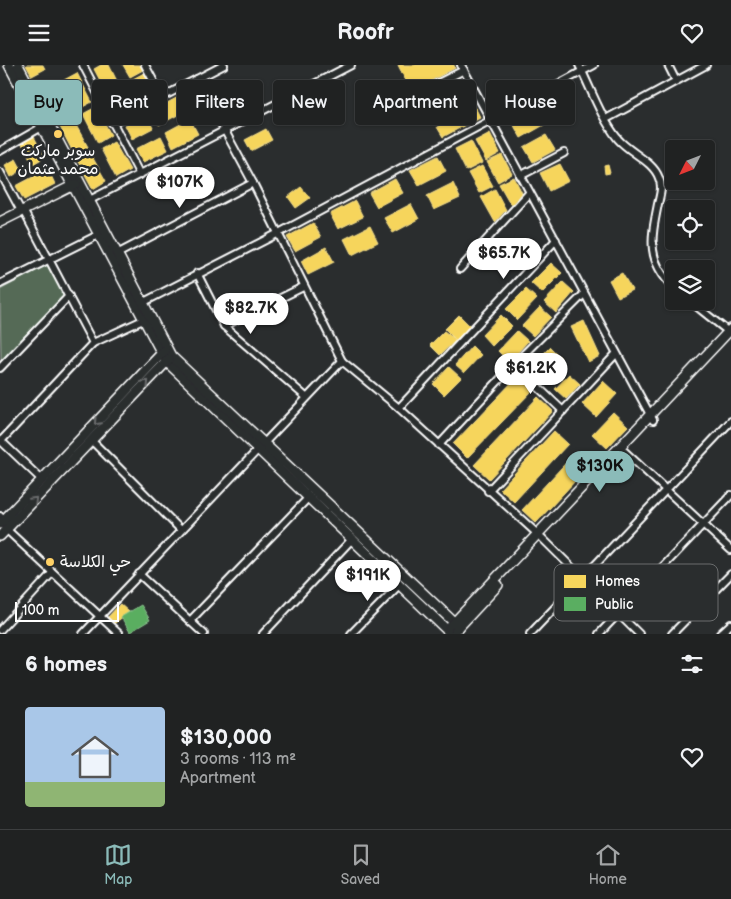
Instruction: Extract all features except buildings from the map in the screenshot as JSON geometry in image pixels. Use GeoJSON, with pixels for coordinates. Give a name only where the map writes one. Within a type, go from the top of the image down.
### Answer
{"type":"FeatureCollection","features":[{"type":"Feature","properties":{"kind":"street"},"geometry":{"type":"LineString","coordinates":[[9,65],[42,127],[76,184]]}},
{"type":"Feature","properties":{"kind":"street"},"geometry":{"type":"LineString","coordinates":[[18,65],[85,202],[117,254],[166,355]]}},
{"type":"Feature","properties":{"kind":"street"},"geometry":{"type":"LineString","coordinates":[[83,65],[92,83]]}},
{"type":"Feature","properties":{"kind":"street"},"geometry":{"type":"LineString","coordinates":[[145,65],[153,80]]}},
{"type":"Feature","properties":{"kind":"street"},"geometry":{"type":"LineString","coordinates":[[167,94],[224,65]]}},
{"type":"Feature","properties":{"kind":"street"},"geometry":{"type":"LineString","coordinates":[[85,202],[351,65]]}},
{"type":"Feature","properties":{"kind":"street"},"geometry":{"type":"LineString","coordinates":[[560,80],[580,68],[594,65]]}},
{"type":"Feature","properties":{"kind":"street"},"geometry":{"type":"LineString","coordinates":[[668,65],[676,81]]}},
{"type":"Feature","properties":{"kind":"street"},"geometry":{"type":"LineString","coordinates":[[606,119],[706,65]]}},
{"type":"Feature","properties":{"kind":"street"},"geometry":{"type":"LineString","coordinates":[[441,80],[463,68],[486,113]]}},
{"type":"Feature","properties":{"kind":"street"},"geometry":{"type":"LineString","coordinates":[[580,68],[619,140],[653,168],[660,179],[661,193],[652,236],[652,248],[657,266],[665,276]]}},
{"type":"Feature","properties":{"kind":"street"},"geometry":{"type":"LineString","coordinates":[[198,79],[253,183],[342,361],[399,408],[568,564]]}},
{"type":"Feature","properties":{"kind":"street"},"geometry":{"type":"LineString","coordinates":[[142,303],[486,123]]}},
{"type":"Feature","properties":{"kind":"street"},"geometry":{"type":"LineString","coordinates":[[113,125],[140,175]]}},
{"type":"Feature","properties":{"kind":"street"},"geometry":{"type":"LineString","coordinates":[[492,125],[651,418]]}},
{"type":"Feature","properties":{"kind":"street"},"geometry":{"type":"LineString","coordinates":[[0,151],[42,127]]}},
{"type":"Feature","properties":{"kind":"street"},"geometry":{"type":"LineString","coordinates":[[520,176],[564,153]]}},
{"type":"Feature","properties":{"kind":"street"},"geometry":{"type":"LineString","coordinates":[[0,172],[93,343]]}},
{"type":"Feature","properties":{"kind":"street"},"geometry":{"type":"LineString","coordinates":[[117,254],[253,183]]}},
{"type":"Feature","properties":{"kind":"street"},"geometry":{"type":"LineString","coordinates":[[0,222],[76,184]]}},
{"type":"Feature","properties":{"kind":"street"},"geometry":{"type":"LineString","coordinates":[[460,269],[529,193]]}},
{"type":"Feature","properties":{"kind":"street"},"geometry":{"type":"LineString","coordinates":[[85,202],[98,235],[143,320],[166,355],[451,630]]}},
{"type":"Feature","properties":{"kind":"street"},"geometry":{"type":"LineString","coordinates":[[0,284],[98,235]]}},
{"type":"Feature","properties":{"kind":"street"},"geometry":{"type":"LineString","coordinates":[[399,408],[556,240]]}},
{"type":"Feature","properties":{"kind":"street"},"geometry":{"type":"LineString","coordinates":[[198,273],[224,326],[306,397]]}},
{"type":"Feature","properties":{"kind":"street"},"geometry":{"type":"LineString","coordinates":[[224,326],[304,287]]}},
{"type":"Feature","properties":{"kind":"street"},"geometry":{"type":"LineString","coordinates":[[439,445],[514,364],[584,294]]}},
{"type":"Feature","properties":{"kind":"street"},"geometry":{"type":"LineString","coordinates":[[1,367],[69,296]]}},
{"type":"Feature","properties":{"kind":"street"},"geometry":{"type":"LineString","coordinates":[[540,537],[730,333],[701,310]]}},
{"type":"Feature","properties":{"kind":"street"},"geometry":{"type":"LineString","coordinates":[[42,480],[1,440],[93,343],[143,320]]}},
{"type":"Feature","properties":{"kind":"street"},"geometry":{"type":"LineString","coordinates":[[488,491],[616,354]]}},
{"type":"Feature","properties":{"kind":"street"},"geometry":{"type":"LineString","coordinates":[[2,525],[91,440],[166,355]]}},
{"type":"Feature","properties":{"kind":"street"},"geometry":{"type":"LineString","coordinates":[[2,525],[42,480],[166,355]]}},
{"type":"Feature","properties":{"kind":"street"},"geometry":{"type":"LineString","coordinates":[[83,634],[342,361]]}},
{"type":"Feature","properties":{"kind":"street"},"geometry":{"type":"LineString","coordinates":[[514,364],[563,411]]}},
{"type":"Feature","properties":{"kind":"street"},"geometry":{"type":"LineString","coordinates":[[451,630],[624,451],[651,418]]}},
{"type":"Feature","properties":{"kind":"street"},"geometry":{"type":"LineString","coordinates":[[595,564],[731,421]]}},
{"type":"Feature","properties":{"kind":"street"},"geometry":{"type":"LineString","coordinates":[[91,440],[181,530]]}},
{"type":"Feature","properties":{"kind":"street"},"geometry":{"type":"LineString","coordinates":[[260,447],[309,497],[451,630]]}},
{"type":"Feature","properties":{"kind":"street"},"geometry":{"type":"LineString","coordinates":[[624,451],[731,550]]}},
{"type":"Feature","properties":{"kind":"street"},"geometry":{"type":"LineString","coordinates":[[666,564],[731,495]]}},
{"type":"Feature","properties":{"kind":"street"},"geometry":{"type":"LineString","coordinates":[[190,621],[309,497]]}},
{"type":"Feature","properties":{"kind":"street"},"geometry":{"type":"LineString","coordinates":[[2,525],[119,634]]}},
{"type":"Feature","properties":{"kind":"street"},"geometry":{"type":"LineString","coordinates":[[263,634],[353,538]]}},
{"type":"Feature","properties":{"kind":"street"},"geometry":{"type":"LineString","coordinates":[[0,631],[52,573]]}},
{"type":"Feature","properties":{"kind":"street"},"geometry":{"type":"LineString","coordinates":[[139,574],[204,634]]}},
{"type":"Feature","properties":{"kind":"street"},"geometry":{"type":"LineString","coordinates":[[718,587],[731,574]]}},
{"type":"Feature","properties":{"kind":"street"},"geometry":{"type":"LineString","coordinates":[[351,634],[400,584]]}},
{"type":"Feature","properties":{"kind":"street"},"geometry":{"type":"LineString","coordinates":[[530,634],[554,608]]}},
{"type":"Feature","properties":{"kind":"street"},"geometry":{"type":"LineString","coordinates":[[600,634],[612,621]]}},
{"type":"Feature","properties":{"kind":"street"},"geometry":{"type":"LineString","coordinates":[[625,621],[639,634]]}},
{"type":"Feature","properties":{"kind":"street"},"geometry":{"type":"LineString","coordinates":[[672,634],[685,621]]}},
{"type":"Feature","properties":{"kind":"street"},"geometry":{"type":"LineString","coordinates":[[720,634],[729,628]]}},
{"type":"Feature","properties":{"kind":"green space"},"geometry":{"type":"Polygon","coordinates":[[[47,265],[64,295],[1,361],[0,290],[47,265]]]}},
{"type":"Feature","properties":{"kind":"place","name":"سوبر ماركت محمد عثمان"},"geometry":{"type":"Point","coordinates":[58,134]}},
{"type":"Feature","properties":{"kind":"place","name":"حي الكلاسة"},"geometry":{"type":"Point","coordinates":[50,562]}}]}
